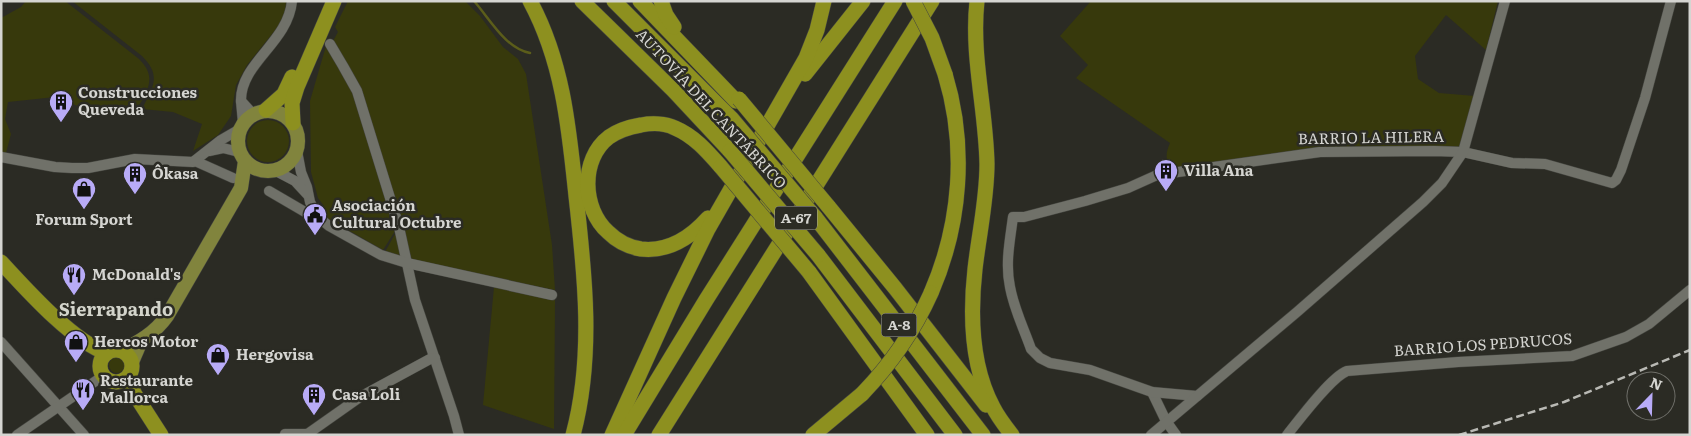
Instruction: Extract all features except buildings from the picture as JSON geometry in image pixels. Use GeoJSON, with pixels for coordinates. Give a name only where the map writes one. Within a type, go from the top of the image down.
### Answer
{"type":"FeatureCollection","features":[{"type":"Feature","properties":{"kind":"highway"},"geometry":{"type":"LineString","coordinates":[[255,117],[281,98],[286,90],[323,1]]}},
{"type":"Feature","properties":{"kind":"highway"},"geometry":{"type":"LineString","coordinates":[[293,123],[292,103],[297,87],[334,1]]}},
{"type":"Feature","properties":{"kind":"highway"},"geometry":{"type":"LineString","coordinates":[[530,1],[550,45],[562,86],[580,230],[586,303],[586,343],[584,381],[573,435]]}},
{"type":"Feature","properties":{"kind":"highway","name":"AUTOVÍA DEL CANTÁBRICO"},"geometry":{"type":"LineString","coordinates":[[582,1],[673,90],[730,151],[818,255],[955,435]]}},
{"type":"Feature","properties":{"kind":"highway","name":"AUTOVÍA DEL CANTÁBRICO"},"geometry":{"type":"LineString","coordinates":[[614,1],[732,119],[815,217],[982,435]]}},
{"type":"Feature","properties":{"kind":"highway"},"geometry":{"type":"LineString","coordinates":[[640,1],[738,100]]}},
{"type":"Feature","properties":{"kind":"highway"},"geometry":{"type":"LineString","coordinates":[[661,1],[666,15],[676,29],[828,206],[1012,435]]}},
{"type":"Feature","properties":{"kind":"highway"},"geometry":{"type":"LineString","coordinates":[[612,435],[686,272],[708,229],[811,47],[820,22],[824,1]]}},
{"type":"Feature","properties":{"kind":"highway"},"geometry":{"type":"LineString","coordinates":[[776,110],[789,97],[864,1]]}},
{"type":"Feature","properties":{"kind":"highway","name":"A-67"},"geometry":{"type":"LineString","coordinates":[[624,435],[706,300],[895,1]]}},
{"type":"Feature","properties":{"kind":"highway"},"geometry":{"type":"LineString","coordinates":[[813,435],[862,394],[906,341],[931,293],[947,248],[958,188],[956,126],[945,74],[932,38],[913,1]]}},
{"type":"Feature","properties":{"kind":"highway","name":"A-67"},"geometry":{"type":"LineString","coordinates":[[659,435],[932,1]]}},
{"type":"Feature","properties":{"kind":"highway"},"geometry":{"type":"LineString","coordinates":[[977,1],[976,56],[984,115],[987,166],[983,215],[973,289],[973,329],[975,350],[986,391],[998,416],[1012,435]]}},
{"type":"Feature","properties":{"kind":"highway"},"geometry":{"type":"LineString","coordinates":[[255,117],[297,87]]}},
{"type":"Feature","properties":{"kind":"highway"},"geometry":{"type":"LineString","coordinates":[[729,192],[695,232],[677,242],[656,248],[632,248],[621,243],[605,230],[598,221],[590,203],[588,182],[595,154],[608,138],[618,131],[645,124],[673,127],[696,141],[721,167],[809,272],[927,435]]}},
{"type":"Feature","properties":{"kind":"highway"},"geometry":{"type":"LineString","coordinates":[[1,262],[45,308],[91,346],[110,354],[129,356],[128,373],[134,393],[161,435]]}},
{"type":"Feature","properties":{"kind":"highway"},"geometry":{"type":"LineString","coordinates":[[110,354],[100,368],[103,376],[114,382],[128,373]]}},
{"type":"Feature","properties":{"kind":"main road"},"geometry":{"type":"LineString","coordinates":[[110,354],[141,342],[167,316],[237,183],[242,156],[238,140],[255,117],[288,118],[293,123],[298,139],[297,151],[290,161],[286,165],[269,171],[254,180],[237,183]]}},
{"type":"Feature","properties":{"kind":"main road"},"geometry":{"type":"LineString","coordinates":[[242,156],[254,167],[269,171]]}},
{"type":"Feature","properties":{"kind":"main road"},"geometry":{"type":"LineString","coordinates":[[128,373],[141,342]]}},
{"type":"Feature","properties":{"kind":"street"},"geometry":{"type":"LineString","coordinates":[[1,156],[55,167],[72,168],[88,168],[142,159],[187,163],[195,161],[221,140],[255,117],[241,101],[244,82],[284,29],[291,13],[292,1]]}},
{"type":"Feature","properties":{"kind":"street","name":"BARRIO LA HILERA"},"geometry":{"type":"LineString","coordinates":[[1151,435],[1423,202],[1442,182],[1463,152],[1505,1]]}},
{"type":"Feature","properties":{"kind":"street","name":"BARRIO LA HILERA"},"geometry":{"type":"LineString","coordinates":[[1197,396],[1152,392],[1090,370],[1050,363],[1035,354],[1013,301],[1010,287],[1008,259],[1013,218],[1024,217],[1085,201],[1128,188],[1157,175],[1320,152],[1463,152],[1512,163],[1545,164],[1612,183],[1616,180],[1621,170],[1644,98],[1671,1]]}},
{"type":"Feature","properties":{"kind":"street"},"geometry":{"type":"LineString","coordinates":[[330,44],[357,92],[399,226],[415,300],[459,435]]}},
{"type":"Feature","properties":{"kind":"street"},"geometry":{"type":"LineString","coordinates":[[208,151],[223,148],[242,156]]}},
{"type":"Feature","properties":{"kind":"street"},"geometry":{"type":"LineString","coordinates":[[297,151],[301,172],[315,212],[329,226],[381,255],[407,263],[552,295]]}},
{"type":"Feature","properties":{"kind":"street"},"geometry":{"type":"LineString","coordinates":[[195,161],[237,183]]}},
{"type":"Feature","properties":{"kind":"street"},"geometry":{"type":"LineString","coordinates":[[269,171],[295,181],[309,197]]}},
{"type":"Feature","properties":{"kind":"street"},"geometry":{"type":"LineString","coordinates":[[269,191],[305,212],[310,214],[315,212]]}},
{"type":"Feature","properties":{"kind":"street","name":"BARRIO LOS PEDRUCOS"},"geometry":{"type":"LineString","coordinates":[[1287,435],[1313,403],[1339,376],[1347,371],[1458,362],[1572,356],[1626,337],[1649,324],[1690,290]]}},
{"type":"Feature","properties":{"kind":"street"},"geometry":{"type":"LineString","coordinates":[[1,342],[84,435]]}},
{"type":"Feature","properties":{"kind":"street"},"geometry":{"type":"LineString","coordinates":[[285,434],[307,434],[360,397],[435,358]]}},
{"type":"Feature","properties":{"kind":"street"},"geometry":{"type":"LineString","coordinates":[[16,435],[103,376]]}},
{"type":"Feature","properties":{"kind":"street"},"geometry":{"type":"LineString","coordinates":[[1152,392],[1166,421],[1176,435]]}},
{"type":"Feature","properties":{"kind":"shaded area"},"geometry":{"type":"Polygon","coordinates":[[[26,1],[65,1],[139,59],[148,72],[149,84],[137,110],[95,113],[55,97],[8,102],[5,119],[11,134],[6,153],[1,152],[1,18],[21,7],[26,1]]]}},
{"type":"Feature","properties":{"kind":"shaded area"},"geometry":{"type":"Polygon","coordinates":[[[72,1],[286,1],[285,18],[247,65],[236,85],[231,116],[218,135],[193,151],[202,124],[173,112],[142,109],[154,82],[154,76],[148,63],[142,56],[72,1]]]}},
{"type":"Feature","properties":{"kind":"shaded area"},"geometry":{"type":"Polygon","coordinates":[[[348,1],[465,1],[480,16],[503,47],[518,59],[526,74],[552,245],[555,290],[412,260],[397,210],[333,41],[338,32],[335,27],[348,1]]]}},
{"type":"Feature","properties":{"kind":"shaded area"},"geometry":{"type":"Polygon","coordinates":[[[1091,1],[1498,1],[1486,50],[1446,15],[1415,56],[1418,79],[1439,93],[1475,96],[1461,147],[1324,150],[1174,171],[1167,158],[1170,143],[1076,78],[1088,65],[1060,36],[1091,1]]]}},
{"type":"Feature","properties":{"kind":"shaded area"},"geometry":{"type":"Polygon","coordinates":[[[326,46],[352,90],[395,231],[383,250],[320,212],[324,206],[318,198],[311,172],[310,101],[326,46]]]}},
{"type":"Feature","properties":{"kind":"shaded area"},"geometry":{"type":"Polygon","coordinates":[[[268,120],[283,126],[289,141],[283,156],[268,162],[253,156],[247,141],[253,126],[268,120]]]}},
{"type":"Feature","properties":{"kind":"shaded area"},"geometry":{"type":"Polygon","coordinates":[[[396,232],[403,258],[385,252],[396,232]]]}},
{"type":"Feature","properties":{"kind":"shaded area"},"geometry":{"type":"Polygon","coordinates":[[[494,287],[555,300],[554,429],[483,405],[494,287]]]}},
{"type":"Feature","properties":{"kind":"shaded area"},"geometry":{"type":"Polygon","coordinates":[[[117,357],[123,359],[125,365],[123,371],[117,373],[111,371],[109,365],[111,359],[117,357]]]}},
{"type":"Feature","properties":{"kind":"waterway"},"geometry":{"type":"LineString","coordinates":[[474,1],[506,39],[521,50],[530,53]]}},
{"type":"Feature","properties":{"kind":"railway"},"geometry":{"type":"LineString","coordinates":[[1459,435],[1564,402],[1690,350]]}},
{"type":"Feature","properties":{"kind":"place","name":"Construcciones Queveda"},"geometry":{"type":"Point","coordinates":[61,123]}},
{"type":"Feature","properties":{"kind":"place","name":"Villa Ana"},"geometry":{"type":"Point","coordinates":[1166,192]}},
{"type":"Feature","properties":{"kind":"place","name":"Ôkasa"},"geometry":{"type":"Point","coordinates":[135,195]}},
{"type":"Feature","properties":{"kind":"place","name":"Forum Sport"},"geometry":{"type":"Point","coordinates":[84,210]}},
{"type":"Feature","properties":{"kind":"place","name":"Asociación Cultural Octubre"},"geometry":{"type":"Point","coordinates":[315,236]}},
{"type":"Feature","properties":{"kind":"place","name":"McDonald's"},"geometry":{"type":"Point","coordinates":[74,296]}},
{"type":"Feature","properties":{"kind":"place","name":"Hercos Motor"},"geometry":{"type":"Point","coordinates":[76,363]}},
{"type":"Feature","properties":{"kind":"place","name":"Hergovisa"},"geometry":{"type":"Point","coordinates":[218,376]}},
{"type":"Feature","properties":{"kind":"place","name":"Restaurante Mallorca"},"geometry":{"type":"Point","coordinates":[83,411]}},
{"type":"Feature","properties":{"kind":"place","name":"Casa Loli"},"geometry":{"type":"Point","coordinates":[314,416]}},
{"type":"Feature","properties":{"kind":"district","name":"Sierrapando"},"geometry":{"type":"Point","coordinates":[116,310]}}]}
